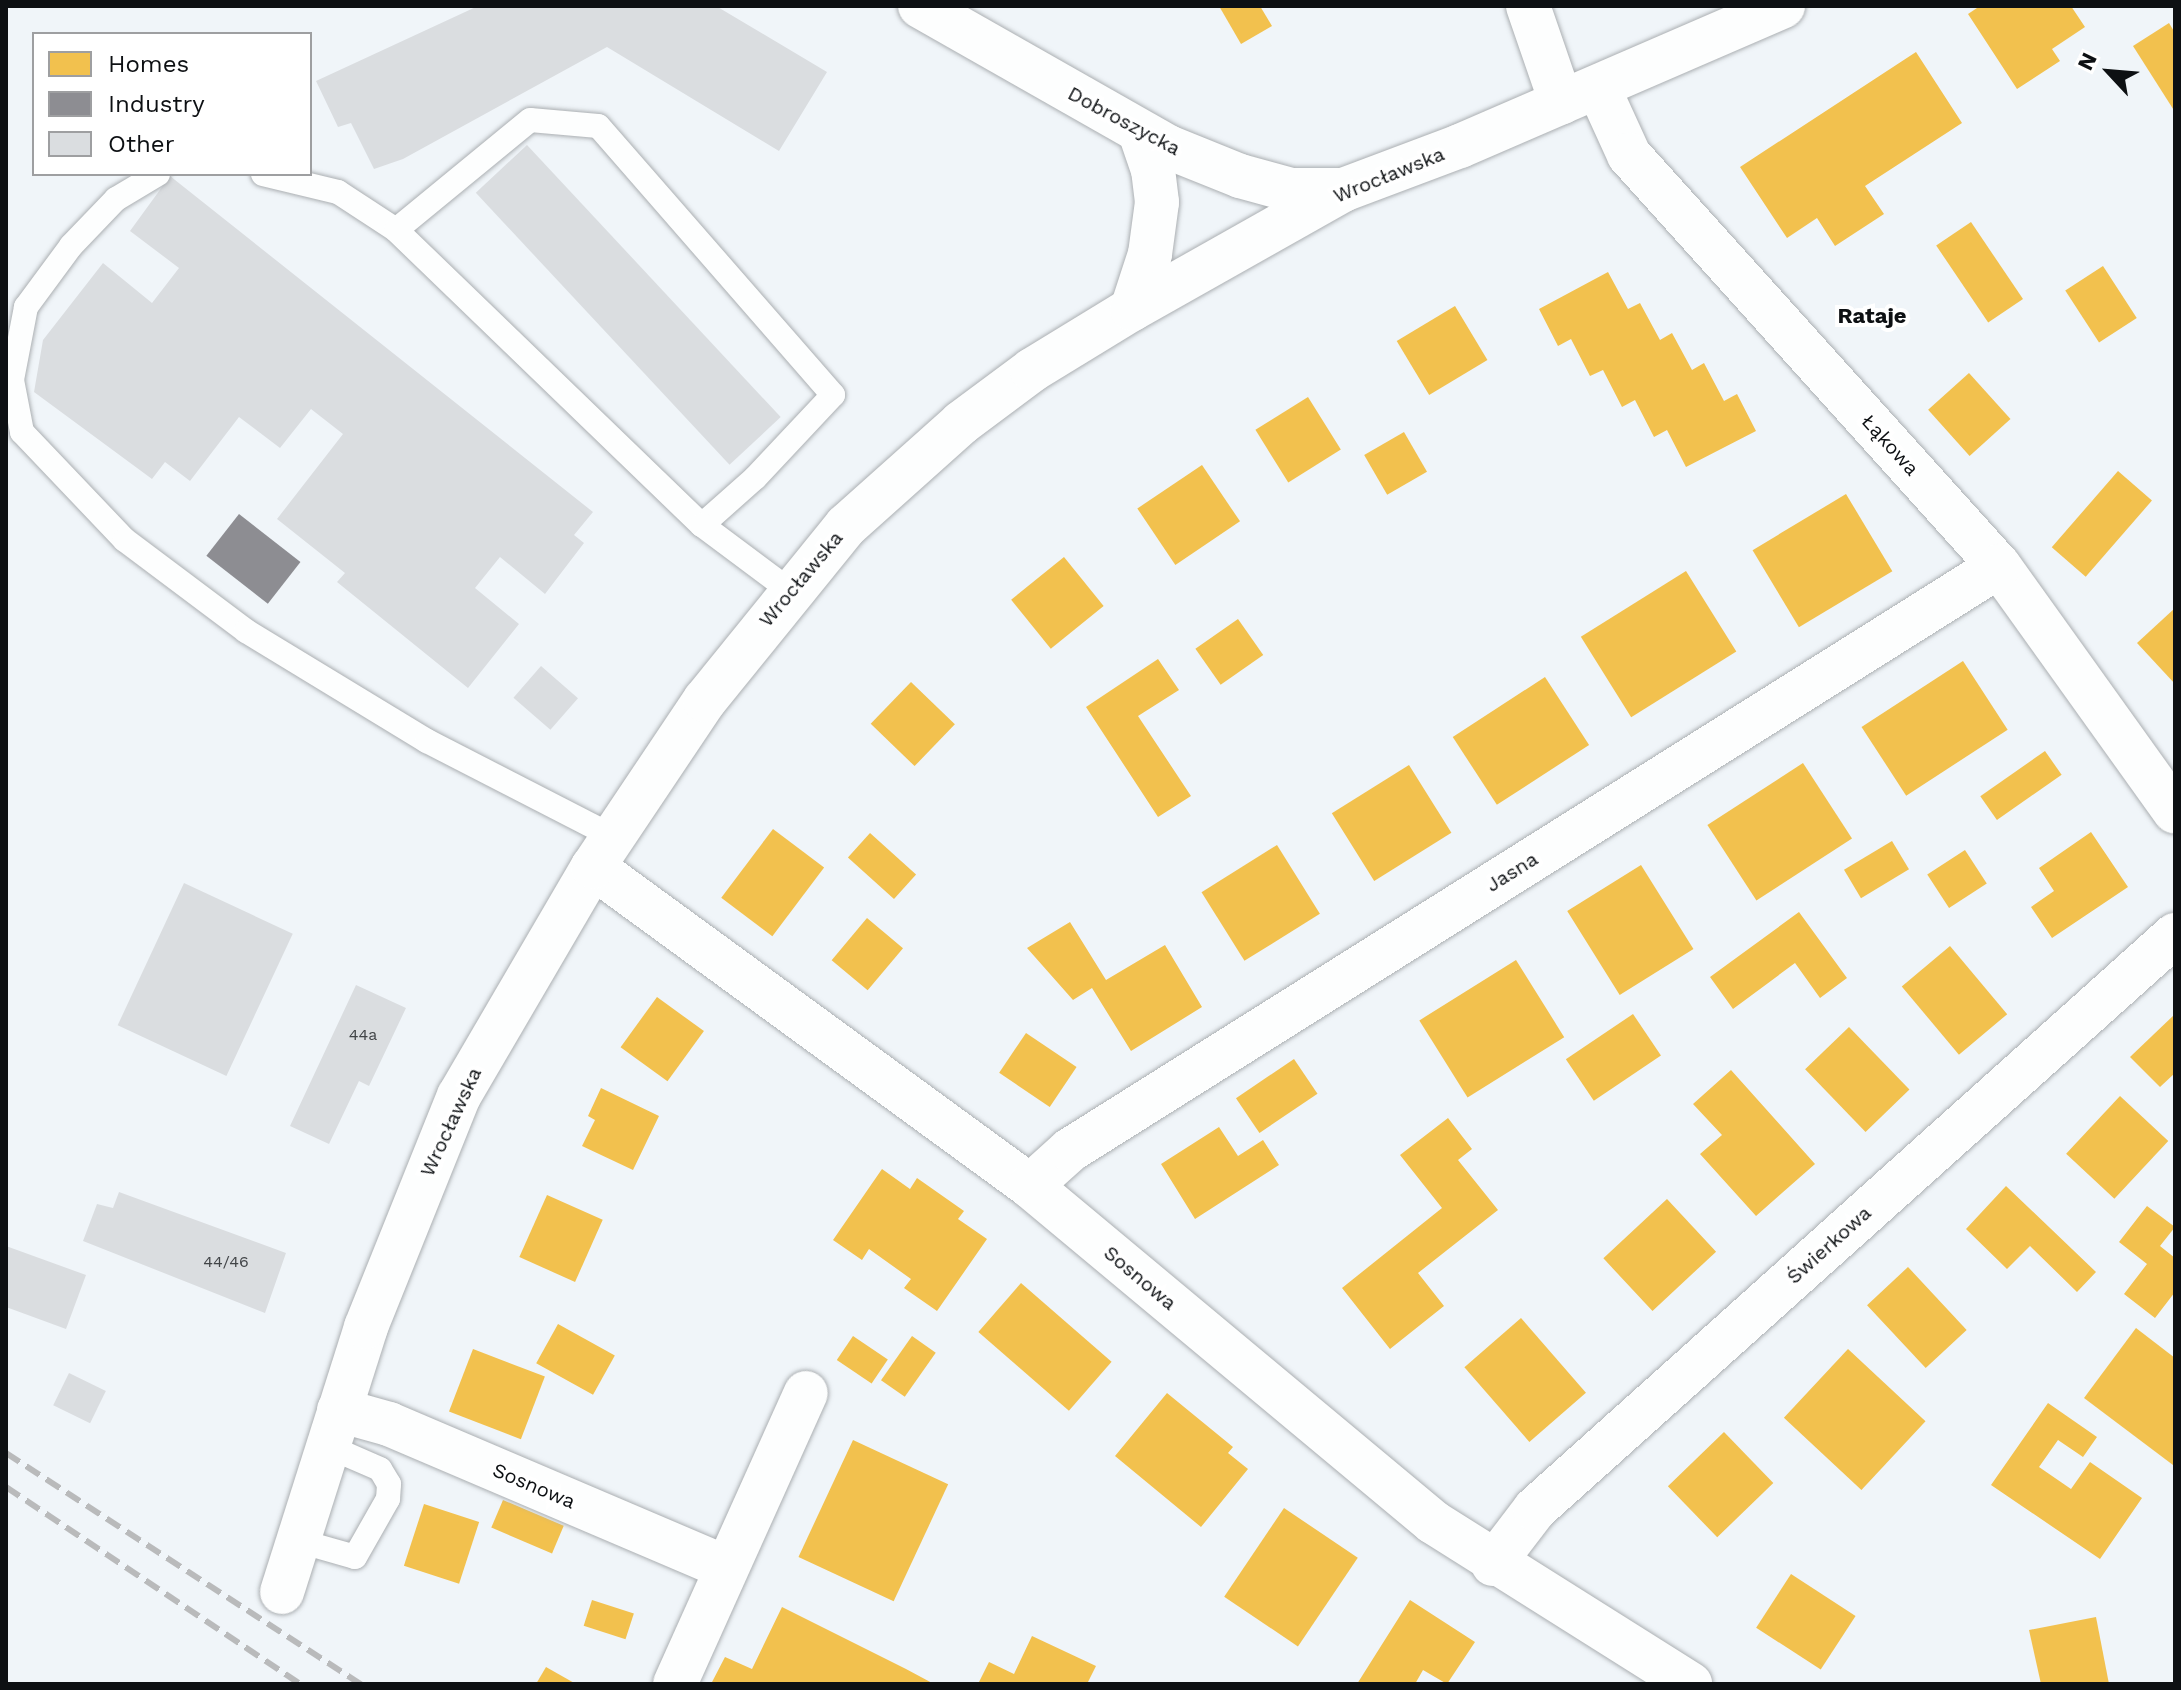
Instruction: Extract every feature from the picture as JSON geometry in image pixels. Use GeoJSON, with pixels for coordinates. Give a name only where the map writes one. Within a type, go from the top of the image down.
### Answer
{"type":"FeatureCollection","features":[{"type":"Feature","properties":{"kind":"street","name":"Dobroszycka"},"geometry":{"type":"LineString","coordinates":[[920,6],[1140,132],[1240,176],[1291,190],[1343,190]]}},
{"type":"Feature","properties":{"kind":"street","name":"Łąkowa"},"geometry":{"type":"LineString","coordinates":[[1528,6],[1579,95],[1629,155],[1999,566],[2175,812]]}},
{"type":"Feature","properties":{"kind":"street","name":"Wrocławska"},"geometry":{"type":"LineString","coordinates":[[282,1592],[333,1428],[393,1253],[459,1096],[604,852],[705,700],[789,590],[899,474],[1032,370],[1132,309],[1343,190],[1579,95],[1783,6]]}},
{"type":"Feature","properties":{"kind":"street"},"geometry":{"type":"LineString","coordinates":[[1132,309],[1150,254],[1157,202],[1153,170],[1140,132]]}},
{"type":"Feature","properties":{"kind":"street","name":"Jasna"},"geometry":{"type":"LineString","coordinates":[[1030,1186],[1083,1142],[1999,566]]}},
{"type":"Feature","properties":{"kind":"street","name":"Sosnowa"},"geometry":{"type":"LineString","coordinates":[[604,852],[1030,1186],[1423,1514],[1493,1564],[1690,1684]]}},
{"type":"Feature","properties":{"kind":"street","name":"Świerkowa"},"geometry":{"type":"LineString","coordinates":[[1493,1564],[1535,1509],[2175,935]]}},
{"type":"Feature","properties":{"kind":"street"},"geometry":{"type":"LineString","coordinates":[[675,1684],[806,1393]]}},
{"type":"Feature","properties":{"kind":"street","name":"Sosnowa"},"geometry":{"type":"LineString","coordinates":[[333,1428],[389,1424],[726,1568]]}},
{"type":"Feature","properties":{"kind":"lane"},"geometry":{"type":"LineString","coordinates":[[396,230],[530,120],[598,126],[833,395],[755,478],[702,525]]}},
{"type":"Feature","properties":{"kind":"lane"},"geometry":{"type":"LineString","coordinates":[[155,176],[116,199],[71,246],[26,307],[12,380],[22,432],[125,540],[246,631],[604,852]]}},
{"type":"Feature","properties":{"kind":"lane"},"geometry":{"type":"LineString","coordinates":[[271,176],[338,192],[396,230],[702,525],[789,590]]}},
{"type":"Feature","properties":{"kind":"lane"},"geometry":{"type":"LineString","coordinates":[[299,1541],[340,1557],[355,1557],[388,1499],[389,1484],[380,1469],[333,1428]]}},
{"type":"Feature","properties":{"kind":"building: Homes"},"geometry":{"type":"Polygon","coordinates":[[[1219,6],[1260,6],[1272,26],[1241,44],[1219,6]]]}},
{"type":"Feature","properties":{"kind":"building: Homes"},"geometry":{"type":"Polygon","coordinates":[[[1980,6],[2071,6],[2085,27],[2052,49],[2060,61],[2017,89],[1968,14],[1980,6]]]}},
{"type":"Feature","properties":{"kind":"building: Homes"},"geometry":{"type":"Polygon","coordinates":[[[2169,23],[2175,33],[2175,112],[2133,46],[2169,23]]]}},
{"type":"Feature","properties":{"kind":"building: Homes"},"geometry":{"type":"Polygon","coordinates":[[[1916,52],[1962,123],[1865,186],[1884,214],[1835,246],[1817,218],[1787,238],[1740,167],[1916,52]]]}},
{"type":"Feature","properties":{"kind":"building: Homes"},"geometry":{"type":"Polygon","coordinates":[[[1971,222],[2023,299],[1988,323],[1936,245],[1971,222]]]}},
{"type":"Feature","properties":{"kind":"building: Homes"},"geometry":{"type":"Polygon","coordinates":[[[2103,266],[2137,318],[2099,343],[2065,291],[2103,266]]]}},
{"type":"Feature","properties":{"kind":"building: Homes"},"geometry":{"type":"Polygon","coordinates":[[[1608,272],[1628,309],[1640,303],[1660,340],[1672,333],[1692,370],[1704,363],[1724,401],[1737,394],[1756,431],[1686,467],[1667,430],[1654,437],[1635,400],[1622,407],[1603,370],[1590,376],[1571,339],[1558,346],[1539,309],[1608,272]]]}},
{"type":"Feature","properties":{"kind":"building: Homes"},"geometry":{"type":"Polygon","coordinates":[[[1455,306],[1487,360],[1429,395],[1397,341],[1455,306]]]}},
{"type":"Feature","properties":{"kind":"building: Homes"},"geometry":{"type":"Polygon","coordinates":[[[1969,373],[2010,419],[1970,456],[1928,410],[1969,373]]]}},
{"type":"Feature","properties":{"kind":"building: Homes"},"geometry":{"type":"Polygon","coordinates":[[[1308,397],[1341,450],[1288,482],[1255,430],[1308,397]]]}},
{"type":"Feature","properties":{"kind":"building: Homes"},"geometry":{"type":"Polygon","coordinates":[[[1404,432],[1427,472],[1387,495],[1364,455],[1404,432]]]}},
{"type":"Feature","properties":{"kind":"building: Homes"},"geometry":{"type":"Polygon","coordinates":[[[1202,465],[1240,521],[1175,565],[1137,509],[1202,465]]]}},
{"type":"Feature","properties":{"kind":"building: Homes"},"geometry":{"type":"Polygon","coordinates":[[[2118,471],[2152,501],[2086,577],[2052,547],[2118,471]]]}},
{"type":"Feature","properties":{"kind":"building: Homes"},"geometry":{"type":"Polygon","coordinates":[[[1846,494],[1892,571],[1799,627],[1753,550],[1846,494]]]}},
{"type":"Feature","properties":{"kind":"building: Homes"},"geometry":{"type":"Polygon","coordinates":[[[1064,557],[1104,606],[1051,649],[1011,600],[1064,557]]]}},
{"type":"Feature","properties":{"kind":"building: Homes"},"geometry":{"type":"Polygon","coordinates":[[[1686,571],[1736,652],[1631,717],[1581,637],[1686,571]]]}},
{"type":"Feature","properties":{"kind":"building: Homes"},"geometry":{"type":"Polygon","coordinates":[[[2175,608],[2175,684],[2137,643],[2175,608]]]}},
{"type":"Feature","properties":{"kind":"building: Homes"},"geometry":{"type":"Polygon","coordinates":[[[1238,619],[1263,655],[1221,685],[1195,649],[1238,619]]]}},
{"type":"Feature","properties":{"kind":"building: Homes"},"geometry":{"type":"Polygon","coordinates":[[[1158,659],[1179,690],[1138,716],[1191,796],[1158,817],[1086,707],[1158,659]]]}},
{"type":"Feature","properties":{"kind":"building: Homes"},"geometry":{"type":"Polygon","coordinates":[[[1963,661],[2008,730],[1906,796],[1862,727],[1963,661]]]}},
{"type":"Feature","properties":{"kind":"building: Homes"},"geometry":{"type":"Polygon","coordinates":[[[1545,677],[1589,745],[1497,805],[1453,737],[1545,677]]]}},
{"type":"Feature","properties":{"kind":"building: Homes"},"geometry":{"type":"Polygon","coordinates":[[[911,682],[955,724],[915,766],[871,724],[911,682]]]}},
{"type":"Feature","properties":{"kind":"building: Homes"},"geometry":{"type":"Polygon","coordinates":[[[2045,751],[2062,775],[1997,820],[1980,796],[2045,751]]]}},
{"type":"Feature","properties":{"kind":"building: Homes"},"geometry":{"type":"Polygon","coordinates":[[[1803,763],[1852,838],[1756,901],[1707,825],[1803,763]]]}},
{"type":"Feature","properties":{"kind":"building: Homes"},"geometry":{"type":"Polygon","coordinates":[[[1409,765],[1451,833],[1374,881],[1332,813],[1409,765]]]}},
{"type":"Feature","properties":{"kind":"building: Homes"},"geometry":{"type":"Polygon","coordinates":[[[773,829],[824,868],[772,936],[721,898],[773,829]]]}},
{"type":"Feature","properties":{"kind":"building: Homes"},"geometry":{"type":"Polygon","coordinates":[[[2091,832],[2128,887],[2052,938],[2031,907],[2054,891],[2039,868],[2091,832]]]}},
{"type":"Feature","properties":{"kind":"building: Homes"},"geometry":{"type":"Polygon","coordinates":[[[870,833],[916,874],[894,899],[848,858],[870,833]]]}},
{"type":"Feature","properties":{"kind":"building: Homes"},"geometry":{"type":"Polygon","coordinates":[[[1892,841],[1909,869],[1861,898],[1844,870],[1892,841]]]}},
{"type":"Feature","properties":{"kind":"building: Homes"},"geometry":{"type":"Polygon","coordinates":[[[1277,845],[1320,914],[1244,961],[1202,892],[1277,845]]]}},
{"type":"Feature","properties":{"kind":"building: Homes"},"geometry":{"type":"Polygon","coordinates":[[[1965,850],[1987,884],[1949,908],[1927,875],[1965,850]]]}},
{"type":"Feature","properties":{"kind":"building: Homes"},"geometry":{"type":"Polygon","coordinates":[[[1641,865],[1693,949],[1620,995],[1567,911],[1641,865]]]}},
{"type":"Feature","properties":{"kind":"building: Homes"},"geometry":{"type":"Polygon","coordinates":[[[1799,912],[1847,978],[1820,998],[1795,963],[1733,1009],[1710,977],[1799,912]]]}},
{"type":"Feature","properties":{"kind":"building: Homes"},"geometry":{"type":"Polygon","coordinates":[[[867,918],[903,948],[868,990],[832,960],[867,918]]]}},
{"type":"Feature","properties":{"kind":"building: Homes"},"geometry":{"type":"Polygon","coordinates":[[[1070,922],[1106,980],[1165,945],[1202,1007],[1131,1051],[1092,988],[1073,1000],[1027,948],[1070,922]]]}},
{"type":"Feature","properties":{"kind":"building: Homes"},"geometry":{"type":"Polygon","coordinates":[[[1950,946],[2007,1014],[1959,1055],[1902,986],[1950,946]]]}},
{"type":"Feature","properties":{"kind":"building: Homes"},"geometry":{"type":"Polygon","coordinates":[[[1516,960],[1564,1037],[1468,1098],[1419,1020],[1516,960]]]}},
{"type":"Feature","properties":{"kind":"building: Homes"},"geometry":{"type":"Polygon","coordinates":[[[657,997],[704,1031],[667,1081],[621,1047],[657,997]]]}},
{"type":"Feature","properties":{"kind":"building: Homes"},"geometry":{"type":"Polygon","coordinates":[[[1633,1014],[1661,1055],[1594,1101],[1566,1059],[1633,1014]]]}},
{"type":"Feature","properties":{"kind":"building: Homes"},"geometry":{"type":"Polygon","coordinates":[[[2175,1014],[2175,1073],[2160,1087],[2130,1057],[2175,1014]]]}},
{"type":"Feature","properties":{"kind":"building: Homes"},"geometry":{"type":"Polygon","coordinates":[[[1849,1027],[1909,1090],[1866,1132],[1805,1069],[1849,1027]]]}},
{"type":"Feature","properties":{"kind":"building: Homes"},"geometry":{"type":"Polygon","coordinates":[[[1026,1033],[1077,1067],[1050,1107],[999,1073],[1026,1033]]]}},
{"type":"Feature","properties":{"kind":"building: Homes"},"geometry":{"type":"Polygon","coordinates":[[[1294,1059],[1317,1094],[1259,1133],[1236,1098],[1294,1059]]]}},
{"type":"Feature","properties":{"kind":"building: Homes"},"geometry":{"type":"Polygon","coordinates":[[[1731,1070],[1815,1164],[1756,1216],[1700,1154],[1722,1135],[1693,1104],[1731,1070]]]}},
{"type":"Feature","properties":{"kind":"building: Homes"},"geometry":{"type":"Polygon","coordinates":[[[601,1088],[659,1116],[633,1170],[582,1146],[595,1120],[588,1116],[601,1088]]]}},
{"type":"Feature","properties":{"kind":"building: Homes"},"geometry":{"type":"Polygon","coordinates":[[[2120,1096],[2168,1141],[2114,1199],[2066,1154],[2120,1096]]]}},
{"type":"Feature","properties":{"kind":"building: Homes"},"geometry":{"type":"Polygon","coordinates":[[[1448,1118],[1472,1149],[1458,1160],[1498,1210],[1418,1273],[1444,1306],[1390,1349],[1342,1288],[1442,1208],[1400,1155],[1448,1118]]]}},
{"type":"Feature","properties":{"kind":"building: Homes"},"geometry":{"type":"Polygon","coordinates":[[[1219,1127],[1238,1156],[1263,1140],[1279,1165],[1195,1219],[1161,1164],[1219,1127]]]}},
{"type":"Feature","properties":{"kind":"building: Homes"},"geometry":{"type":"Polygon","coordinates":[[[882,1169],[910,1189],[917,1178],[964,1211],[958,1219],[987,1239],[937,1311],[904,1288],[911,1279],[869,1249],[862,1260],[833,1240],[882,1169]]]}},
{"type":"Feature","properties":{"kind":"building: Homes"},"geometry":{"type":"Polygon","coordinates":[[[2006,1186],[2096,1272],[2077,1292],[2030,1246],[2007,1269],[1966,1229],[2006,1186]]]}},
{"type":"Feature","properties":{"kind":"building: Homes"},"geometry":{"type":"Polygon","coordinates":[[[547,1195],[603,1220],[575,1282],[519,1257],[547,1195]]]}},
{"type":"Feature","properties":{"kind":"building: Homes"},"geometry":{"type":"Polygon","coordinates":[[[1667,1199],[1716,1252],[1652,1311],[1603,1258],[1667,1199]]]}},
{"type":"Feature","properties":{"kind":"building: Homes"},"geometry":{"type":"Polygon","coordinates":[[[2147,1206],[2175,1227],[2160,1246],[2175,1258],[2175,1292],[2155,1318],[2124,1294],[2147,1264],[2119,1242],[2147,1206]]]}},
{"type":"Feature","properties":{"kind":"building: Homes"},"geometry":{"type":"Polygon","coordinates":[[[1908,1267],[1967,1330],[1926,1368],[1867,1305],[1908,1267]]]}},
{"type":"Feature","properties":{"kind":"building: Homes"},"geometry":{"type":"Polygon","coordinates":[[[1021,1283],[1112,1362],[1069,1411],[978,1332],[1021,1283]]]}},
{"type":"Feature","properties":{"kind":"building: Homes"},"geometry":{"type":"Polygon","coordinates":[[[1521,1318],[1586,1393],[1529,1442],[1464,1367],[1521,1318]]]}},
{"type":"Feature","properties":{"kind":"building: Homes"},"geometry":{"type":"Polygon","coordinates":[[[558,1324],[615,1356],[593,1395],[536,1363],[558,1324]]]}},
{"type":"Feature","properties":{"kind":"building: Homes"},"geometry":{"type":"Polygon","coordinates":[[[2136,1328],[2175,1358],[2173,1465],[2084,1398],[2136,1328]]]}},
{"type":"Feature","properties":{"kind":"building: Homes"},"geometry":{"type":"Polygon","coordinates":[[[853,1336],[888,1359],[872,1384],[837,1360],[853,1336]]]}},
{"type":"Feature","properties":{"kind":"building: Homes"},"geometry":{"type":"Polygon","coordinates":[[[912,1336],[936,1353],[905,1397],[881,1380],[912,1336]]]}},
{"type":"Feature","properties":{"kind":"building: Homes"},"geometry":{"type":"Polygon","coordinates":[[[473,1349],[545,1377],[521,1439],[449,1412],[473,1349]]]}},
{"type":"Feature","properties":{"kind":"building: Homes"},"geometry":{"type":"Polygon","coordinates":[[[1848,1349],[1926,1421],[1861,1490],[1784,1418],[1848,1349]]]}},
{"type":"Feature","properties":{"kind":"building: Homes"},"geometry":{"type":"Polygon","coordinates":[[[1167,1393],[1233,1447],[1228,1453],[1248,1469],[1201,1527],[1115,1456],[1167,1393]]]}},
{"type":"Feature","properties":{"kind":"building: Homes"},"geometry":{"type":"Polygon","coordinates":[[[2048,1403],[2097,1437],[2083,1457],[2058,1440],[2039,1467],[2071,1489],[2090,1462],[2142,1498],[2100,1559],[1991,1485],[2048,1403]]]}},
{"type":"Feature","properties":{"kind":"building: Homes"},"geometry":{"type":"Polygon","coordinates":[[[1724,1432],[1773,1483],[1717,1537],[1668,1486],[1724,1432]]]}},
{"type":"Feature","properties":{"kind":"building: Homes"},"geometry":{"type":"Polygon","coordinates":[[[853,1440],[948,1484],[894,1601],[798,1557],[853,1440]]]}},
{"type":"Feature","properties":{"kind":"building: Homes"},"geometry":{"type":"Polygon","coordinates":[[[503,1500],[564,1526],[552,1553],[491,1528],[503,1500]]]}},
{"type":"Feature","properties":{"kind":"building: Homes"},"geometry":{"type":"Polygon","coordinates":[[[424,1504],[479,1522],[459,1584],[404,1566],[424,1504]]]}},
{"type":"Feature","properties":{"kind":"building: Homes"},"geometry":{"type":"Polygon","coordinates":[[[1284,1508],[1358,1558],[1298,1646],[1224,1597],[1284,1508]]]}},
{"type":"Feature","properties":{"kind":"building: Homes"},"geometry":{"type":"Polygon","coordinates":[[[1791,1574],[1856,1616],[1821,1670],[1756,1628],[1791,1574]]]}},
{"type":"Feature","properties":{"kind":"building: Homes"},"geometry":{"type":"Polygon","coordinates":[[[592,1600],[634,1614],[626,1639],[584,1626],[592,1600]]]}},
{"type":"Feature","properties":{"kind":"building: Homes"},"geometry":{"type":"Polygon","coordinates":[[[1410,1600],[1475,1642],[1447,1684],[1423,1670],[1415,1684],[1357,1684],[1410,1600]]]}},
{"type":"Feature","properties":{"kind":"building: Homes"},"geometry":{"type":"Polygon","coordinates":[[[782,1607],[934,1684],[711,1684],[725,1657],[752,1669],[782,1607]]]}},
{"type":"Feature","properties":{"kind":"building: Homes"},"geometry":{"type":"Polygon","coordinates":[[[2096,1617],[2109,1684],[2041,1684],[2029,1630],[2096,1617]]]}},
{"type":"Feature","properties":{"kind":"building: Homes"},"geometry":{"type":"Polygon","coordinates":[[[1032,1636],[1096,1666],[1087,1684],[978,1684],[989,1662],[1014,1674],[1032,1636]]]}},
{"type":"Feature","properties":{"kind":"building: Homes"},"geometry":{"type":"Polygon","coordinates":[[[546,1667],[576,1684],[536,1684],[546,1667]]]}},
{"type":"Feature","properties":{"kind":"building: Industry"},"geometry":{"type":"Polygon","coordinates":[[[239,514],[300,562],[268,604],[206,556],[239,514]]]}},
{"type":"Feature","properties":{"kind":"building: Other"},"geometry":{"type":"Polygon","coordinates":[[[478,6],[716,6],[827,72],[779,151],[607,47],[403,159],[374,169],[351,123],[338,127],[316,81],[478,6]]]}},
{"type":"Feature","properties":{"kind":"building: Other"},"geometry":{"type":"Polygon","coordinates":[[[527,145],[781,417],[730,465],[476,193],[527,145]]]}},
{"type":"Feature","properties":{"kind":"building: Other"},"geometry":{"type":"Polygon","coordinates":[[[170,176],[593,512],[574,535],[584,543],[545,594],[500,557],[475,588],[519,624],[468,688],[337,582],[345,573],[277,519],[343,434],[311,409],[280,448],[239,417],[190,481],[165,462],[152,479],[34,392],[43,340],[103,263],[152,303],[179,268],[130,231],[170,176]]]}},
{"type":"Feature","properties":{"kind":"building: Other"},"geometry":{"type":"Polygon","coordinates":[[[541,666],[578,698],[550,730],[513,698],[541,666]]]}},
{"type":"Feature","properties":{"kind":"building: Other"},"geometry":{"type":"Polygon","coordinates":[[[184,883],[293,934],[226,1076],[118,1025],[184,883]]]}},
{"type":"Feature","properties":{"kind":"building: Other"},"geometry":{"type":"Polygon","coordinates":[[[356,985],[406,1008],[369,1086],[359,1081],[329,1144],[290,1126],[356,985]]]}},
{"type":"Feature","properties":{"kind":"building: Other"},"geometry":{"type":"Polygon","coordinates":[[[119,1192],[286,1253],[265,1313],[83,1241],[97,1204],[113,1208],[119,1192]]]}},
{"type":"Feature","properties":{"kind":"building: Other"},"geometry":{"type":"Polygon","coordinates":[[[6,1246],[86,1275],[66,1329],[6,1307],[6,1246]]]}},
{"type":"Feature","properties":{"kind":"building: Other"},"geometry":{"type":"Polygon","coordinates":[[[69,1373],[106,1391],[90,1423],[53,1405],[69,1373]]]}},
{"type":"Feature","properties":{"kind":"railway"},"geometry":{"type":"LineString","coordinates":[[6,1453],[361,1684]]}},
{"type":"Feature","properties":{"kind":"railway"},"geometry":{"type":"LineString","coordinates":[[6,1487],[300,1684]]}},
{"type":"Feature","properties":{"kind":"district","name":"Rataje"},"geometry":{"type":"Point","coordinates":[1872,316]}}]}
